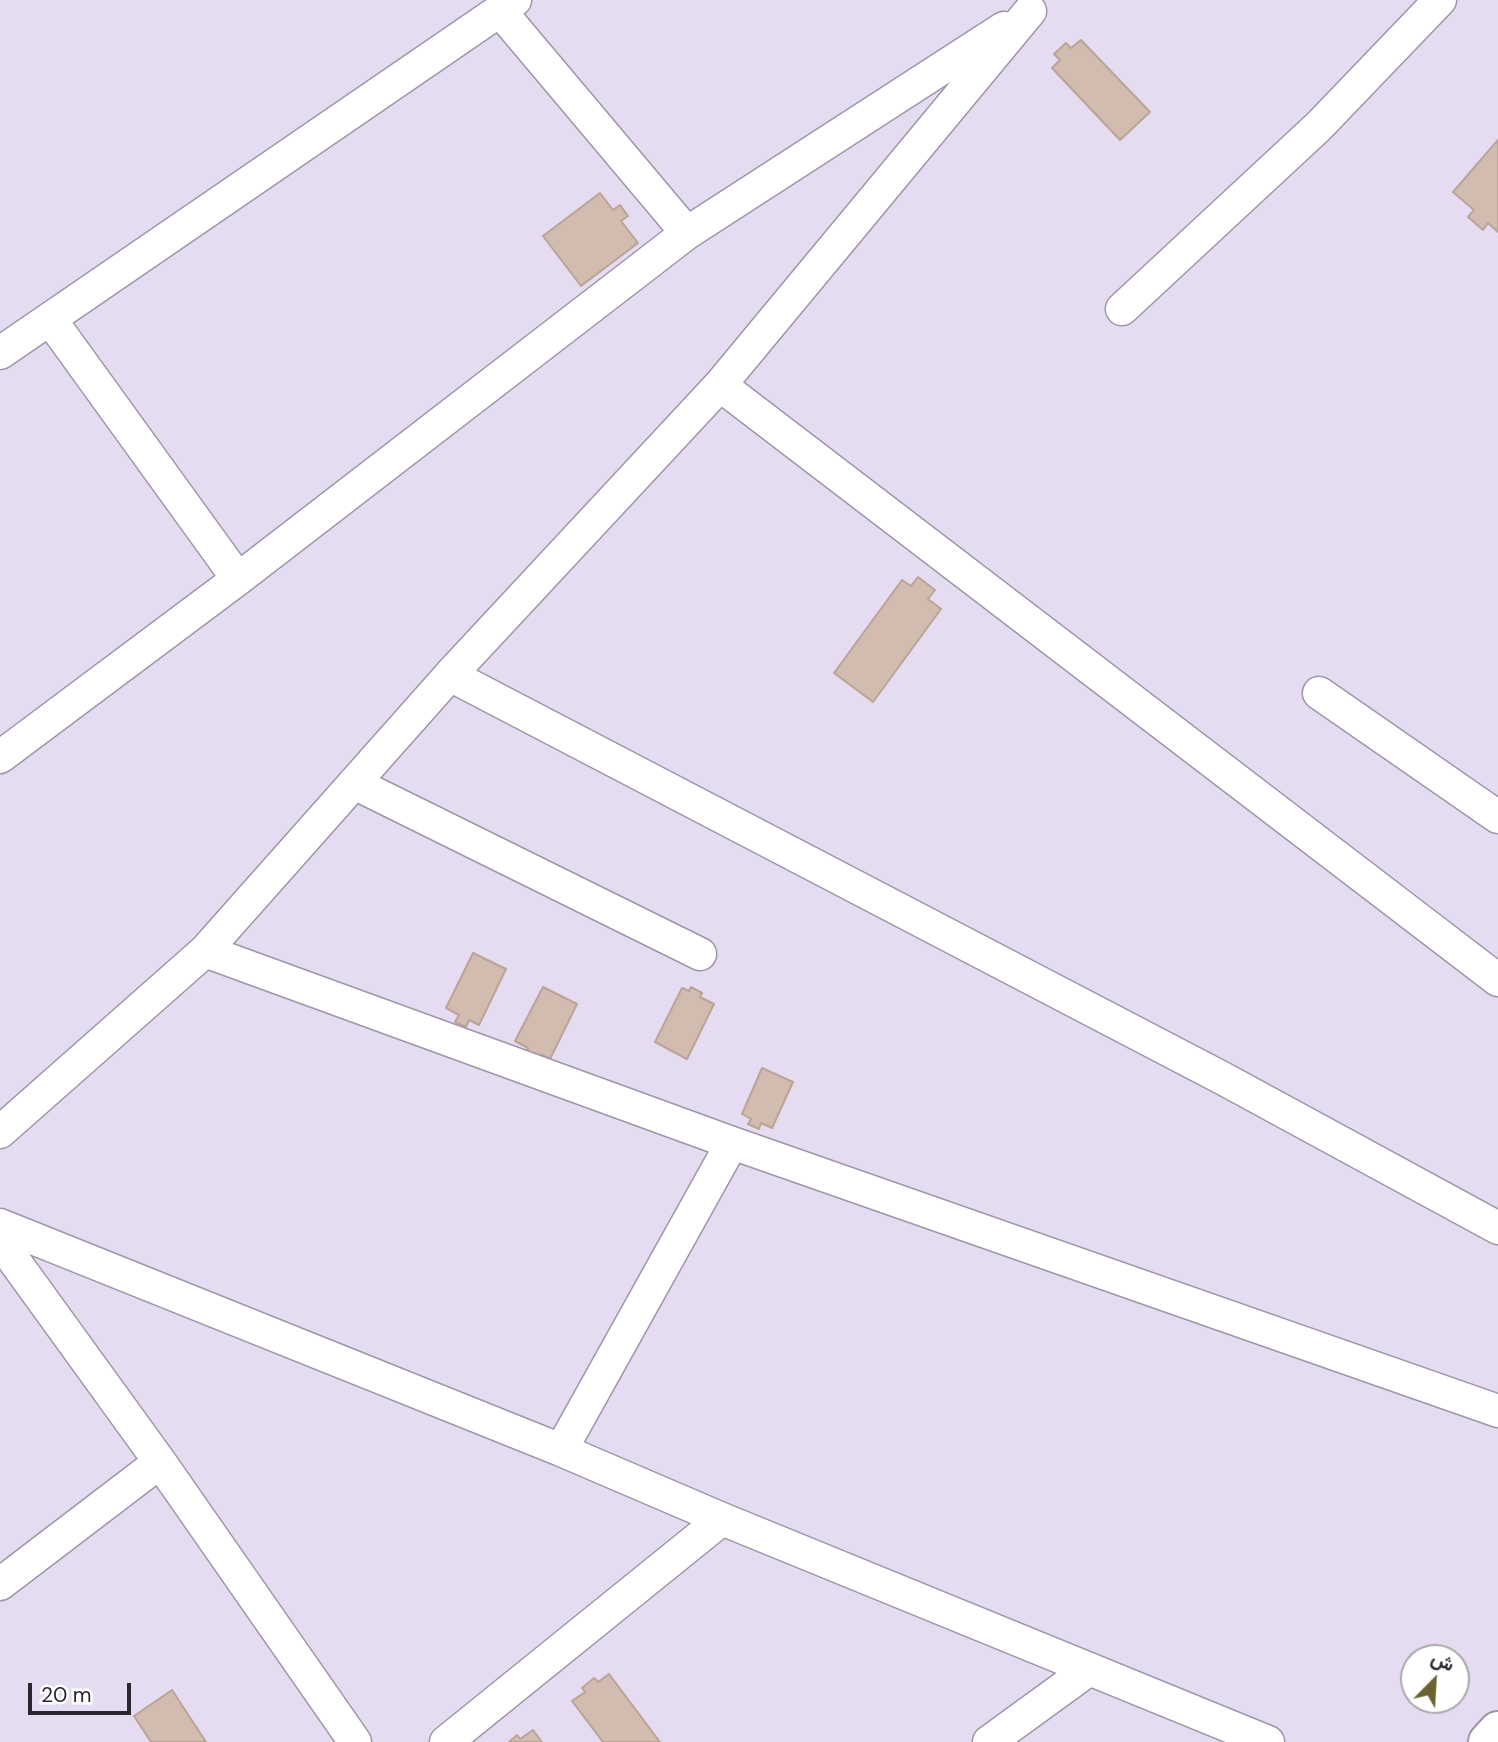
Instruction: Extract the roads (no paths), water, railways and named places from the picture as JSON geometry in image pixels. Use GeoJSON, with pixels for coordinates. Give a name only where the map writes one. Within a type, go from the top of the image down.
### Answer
{"type":"FeatureCollection","features":[{"type":"Feature","properties":{"kind":"street"},"geometry":{"type":"LineString","coordinates":[[1122,309],[1319,126],[1440,0]]}},
{"type":"Feature","properties":{"kind":"street"},"geometry":{"type":"LineString","coordinates":[[0,353],[508,6],[687,233]]}},
{"type":"Feature","properties":{"kind":"street"},"geometry":{"type":"LineString","coordinates":[[0,757],[238,579],[687,233],[1036,6]]}},
{"type":"Feature","properties":{"kind":"street"},"geometry":{"type":"LineString","coordinates":[[0,1132],[205,950],[450,675],[720,385],[1036,6]]}},
{"type":"Feature","properties":{"kind":"street"},"geometry":{"type":"LineString","coordinates":[[50,319],[238,579]]}},
{"type":"Feature","properties":{"kind":"street"},"geometry":{"type":"LineString","coordinates":[[720,385],[1498,980]]}},
{"type":"Feature","properties":{"kind":"street"},"geometry":{"type":"LineString","coordinates":[[450,675],[1212,1073],[1498,1228]]}},
{"type":"Feature","properties":{"kind":"street"},"geometry":{"type":"LineString","coordinates":[[1319,693],[1498,817]]}},
{"type":"Feature","properties":{"kind":"street"},"geometry":{"type":"LineString","coordinates":[[354,783],[700,954]]}},
{"type":"Feature","properties":{"kind":"street"},"geometry":{"type":"LineString","coordinates":[[205,950],[732,1143],[1498,1411]]}},
{"type":"Feature","properties":{"kind":"street"},"geometry":{"type":"LineString","coordinates":[[561,1450],[732,1143]]}},
{"type":"Feature","properties":{"kind":"street"},"geometry":{"type":"LineString","coordinates":[[0,1225],[561,1450],[722,1520],[1268,1742]]}},
{"type":"Feature","properties":{"kind":"street"},"geometry":{"type":"LineString","coordinates":[[0,1241],[160,1462],[351,1740]]}},
{"type":"Feature","properties":{"kind":"street"},"geometry":{"type":"LineString","coordinates":[[0,1584],[160,1462]]}},
{"type":"Feature","properties":{"kind":"street"},"geometry":{"type":"LineString","coordinates":[[446,1742],[722,1520]]}},
{"type":"Feature","properties":{"kind":"street"},"geometry":{"type":"LineString","coordinates":[[989,1742],[1088,1670]]}},
{"type":"Feature","properties":{"kind":"street"},"geometry":{"type":"LineString","coordinates":[[1488,1742],[1498,1731]]}}]}
